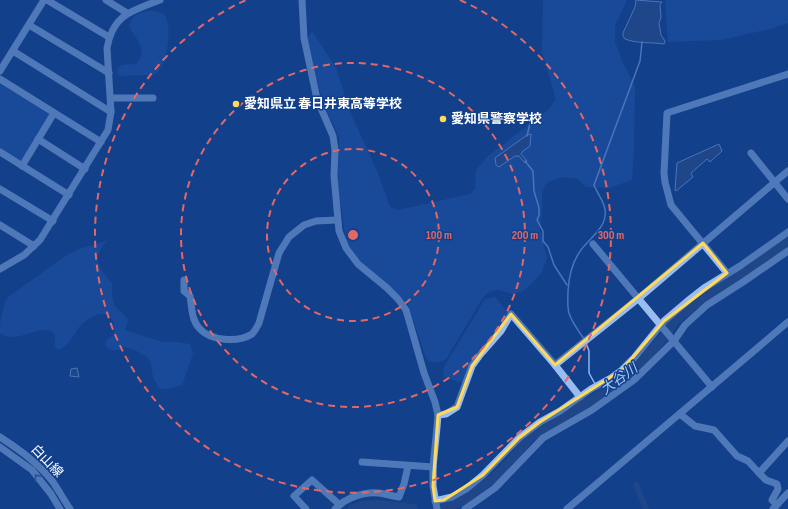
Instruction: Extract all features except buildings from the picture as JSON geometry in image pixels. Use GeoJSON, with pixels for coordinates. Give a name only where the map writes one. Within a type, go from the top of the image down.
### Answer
{"type":"FeatureCollection","features":[{"type":"Feature","properties":{"kind":"street"},"geometry":{"type":"LineString","coordinates":[[0,72],[45,0],[109,37]]}},
{"type":"Feature","properties":{"kind":"street"},"geometry":{"type":"LineString","coordinates":[[106,0],[127,13]]}},
{"type":"Feature","properties":{"kind":"street"},"geometry":{"type":"LineString","coordinates":[[2,266],[24,255],[34,246],[53,221],[108,130],[111,112],[111,98],[107,48],[109,37],[119,20],[127,13],[160,0]]}},
{"type":"Feature","properties":{"kind":"street"},"geometry":{"type":"LineString","coordinates":[[302,0],[304,38],[317,99],[333,136],[335,150],[334,176],[339,231],[346,248],[358,264],[387,288],[406,310],[424,373],[435,402],[438,415],[433,467],[436,505],[466,489],[483,475],[519,438],[540,422],[560,411],[580,396],[622,370],[634,358],[661,325],[704,288],[740,266],[788,232]]}},
{"type":"Feature","properties":{"kind":"street"},"geometry":{"type":"LineString","coordinates":[[29,25],[109,73]]}},
{"type":"Feature","properties":{"kind":"street"},"geometry":{"type":"LineString","coordinates":[[13,51],[111,112]]}},
{"type":"Feature","properties":{"kind":"street"},"geometry":{"type":"LineString","coordinates":[[727,273],[704,243],[671,205],[664,173],[667,113],[788,74]]}},
{"type":"Feature","properties":{"kind":"street"},"geometry":{"type":"LineString","coordinates":[[0,79],[101,142]]}},
{"type":"Feature","properties":{"kind":"street"},"geometry":{"type":"LineString","coordinates":[[111,98],[153,98]]}},
{"type":"Feature","properties":{"kind":"street"},"geometry":{"type":"LineString","coordinates":[[22,166],[54,113]]}},
{"type":"Feature","properties":{"kind":"street"},"geometry":{"type":"LineString","coordinates":[[38,139],[85,169]]}},
{"type":"Feature","properties":{"kind":"street"},"geometry":{"type":"LineString","coordinates":[[0,152],[69,195]]}},
{"type":"Feature","properties":{"kind":"street"},"geometry":{"type":"LineString","coordinates":[[751,153],[788,199]]}},
{"type":"Feature","properties":{"kind":"street"},"geometry":{"type":"LineString","coordinates":[[555,365],[639,298],[788,172]]}},
{"type":"Feature","properties":{"kind":"street"},"geometry":{"type":"LineString","coordinates":[[0,189],[53,221]]}},
{"type":"Feature","properties":{"kind":"street"},"geometry":{"type":"LineString","coordinates":[[184,280],[184,291],[190,296],[194,319],[199,328],[214,338],[243,338],[253,333],[259,324],[279,253],[289,237],[304,225],[316,221],[337,220]]}},
{"type":"Feature","properties":{"kind":"street"},"geometry":{"type":"LineString","coordinates":[[0,225],[34,246]]}},
{"type":"Feature","properties":{"kind":"street"},"geometry":{"type":"LineString","coordinates":[[593,244],[712,387]]}},
{"type":"Feature","properties":{"kind":"street"},"geometry":{"type":"LineString","coordinates":[[465,509],[495,488],[543,438],[592,410],[634,380],[673,340],[685,325],[708,305],[788,251]]}},
{"type":"Feature","properties":{"kind":"street"},"geometry":{"type":"LineString","coordinates":[[438,415],[451,412],[457,407],[472,366],[500,331],[511,314],[580,396]]}},
{"type":"Feature","properties":{"kind":"street"},"geometry":{"type":"LineString","coordinates":[[567,509],[788,322]]}},
{"type":"Feature","properties":{"kind":"street"},"geometry":{"type":"LineString","coordinates":[[680,414],[695,426],[714,430],[737,456],[748,461],[766,480],[776,483],[778,486],[772,500],[775,507],[788,493]]}},
{"type":"Feature","properties":{"kind":"street","name":"白山線"},"geometry":{"type":"LineString","coordinates":[[0,437],[18,448],[36,463],[52,482],[70,509]]}},
{"type":"Feature","properties":{"kind":"street"},"geometry":{"type":"LineString","coordinates":[[759,473],[788,441]]}},
{"type":"Feature","properties":{"kind":"street","name":"白山線"},"geometry":{"type":"LineString","coordinates":[[0,447],[32,470],[51,494],[60,509]]}},
{"type":"Feature","properties":{"kind":"street"},"geometry":{"type":"LineString","coordinates":[[362,462],[433,467]]}},
{"type":"Feature","properties":{"kind":"street"},"geometry":{"type":"LineString","coordinates":[[306,509],[294,496],[312,480],[337,507],[347,500],[368,493],[379,493],[399,497],[408,466]]}},
{"type":"Feature","properties":{"kind":"highlighted area"},"geometry":{"type":"Polygon","coordinates":[[[703,243],[727,273],[664,321],[622,370],[540,422],[519,438],[483,475],[444,500],[435,501],[433,486],[438,415],[457,407],[472,366],[511,314],[555,365],[703,243]]]}},
{"type":"Feature","properties":{"kind":"shaded area"},"geometry":{"type":"Polygon","coordinates":[[[543,0],[627,0],[615,26],[615,42],[623,63],[635,86],[632,180],[609,188],[586,187],[578,179],[562,177],[546,183],[542,192],[540,230],[547,258],[542,272],[523,291],[512,294],[499,290],[491,291],[484,296],[446,359],[433,362],[426,358],[408,304],[362,263],[346,242],[338,183],[339,137],[324,105],[307,39],[312,31],[336,68],[351,114],[378,173],[390,207],[398,210],[470,194],[475,188],[476,170],[488,156],[548,110],[556,99],[542,52],[543,0]]]}},
{"type":"Feature","properties":{"kind":"shaded area"},"geometry":{"type":"Polygon","coordinates":[[[636,0],[662,2],[660,5],[661,17],[659,23],[661,35],[665,41],[664,44],[635,42],[625,39],[623,36],[635,7],[636,0]]]}},
{"type":"Feature","properties":{"kind":"shaded area"},"geometry":{"type":"Polygon","coordinates":[[[665,0],[788,0],[788,23],[774,28],[721,40],[668,42],[665,0]]]}},
{"type":"Feature","properties":{"kind":"shaded area"},"geometry":{"type":"Polygon","coordinates":[[[148,11],[161,13],[165,16],[167,22],[167,48],[162,66],[158,72],[153,75],[119,75],[117,72],[118,67],[136,64],[140,59],[140,45],[129,27],[133,18],[148,11]]]}},
{"type":"Feature","properties":{"kind":"shaded area"},"geometry":{"type":"Polygon","coordinates":[[[0,84],[49,114],[49,117],[22,161],[19,161],[0,149],[0,84]]]}},
{"type":"Feature","properties":{"kind":"shaded area"},"geometry":{"type":"Polygon","coordinates":[[[531,134],[530,146],[521,154],[527,161],[525,163],[519,156],[515,156],[499,167],[496,165],[495,158],[527,135],[531,134]]]}},
{"type":"Feature","properties":{"kind":"shaded area"},"geometry":{"type":"Polygon","coordinates":[[[719,144],[722,151],[710,162],[707,159],[691,173],[693,177],[676,191],[677,163],[719,144]]]}},
{"type":"Feature","properties":{"kind":"shaded area"},"geometry":{"type":"Polygon","coordinates":[[[107,241],[99,253],[98,263],[100,268],[112,283],[112,297],[115,306],[128,320],[125,330],[162,342],[190,344],[193,354],[182,385],[167,389],[160,389],[153,378],[151,363],[147,357],[135,350],[124,347],[114,351],[105,346],[107,340],[114,334],[114,324],[106,314],[98,314],[87,320],[79,327],[67,344],[58,350],[55,346],[54,334],[48,330],[36,331],[14,337],[0,333],[0,324],[7,298],[67,255],[82,248],[107,241]]]}},
{"type":"Feature","properties":{"kind":"shaded area"},"geometry":{"type":"Polygon","coordinates":[[[495,297],[508,313],[499,330],[463,383],[443,377],[444,367],[485,299],[495,297]]]}},
{"type":"Feature","properties":{"kind":"shaded area"},"geometry":{"type":"Polygon","coordinates":[[[77,368],[79,377],[70,376],[71,369],[77,368]]]}},
{"type":"Feature","properties":{"kind":"waterway"},"geometry":{"type":"LineString","coordinates":[[584,339],[569,313],[569,278],[572,266],[578,254],[603,224],[605,208],[594,185],[640,61],[642,42]]}},
{"type":"Feature","properties":{"kind":"waterway"},"geometry":{"type":"LineString","coordinates":[[527,136],[532,115]]}},
{"type":"Feature","properties":{"kind":"waterway"},"geometry":{"type":"LineString","coordinates":[[525,161],[533,171],[534,191],[539,208],[537,220],[543,231],[543,241],[548,247],[554,265],[567,285]]}},
{"type":"Feature","properties":{"kind":"waterway","name":"大谷川"},"geometry":{"type":"LineString","coordinates":[[442,509],[463,501],[495,477],[512,460],[530,437],[602,394],[632,373],[664,337],[674,321],[713,290],[751,268],[788,241]]}},
{"type":"Feature","properties":{"kind":"waterway"},"geometry":{"type":"LineString","coordinates":[[586,343],[589,351],[589,373],[595,384]]}},
{"type":"Feature","properties":{"kind":"waterway"},"geometry":{"type":"LineString","coordinates":[[636,485],[646,509]]}},
{"type":"Feature","properties":{"kind":"waterway","name":"大谷川"},"geometry":{"type":"LineString","coordinates":[[353,509],[367,505],[413,509]]}},
{"type":"Feature","properties":{"kind":"place","name":"愛知県立 春日井東高等学校"},"geometry":{"type":"Point","coordinates":[236,104]}},
{"type":"Feature","properties":{"kind":"place","name":"愛知県警察学校"},"geometry":{"type":"Point","coordinates":[443,119]}}]}
